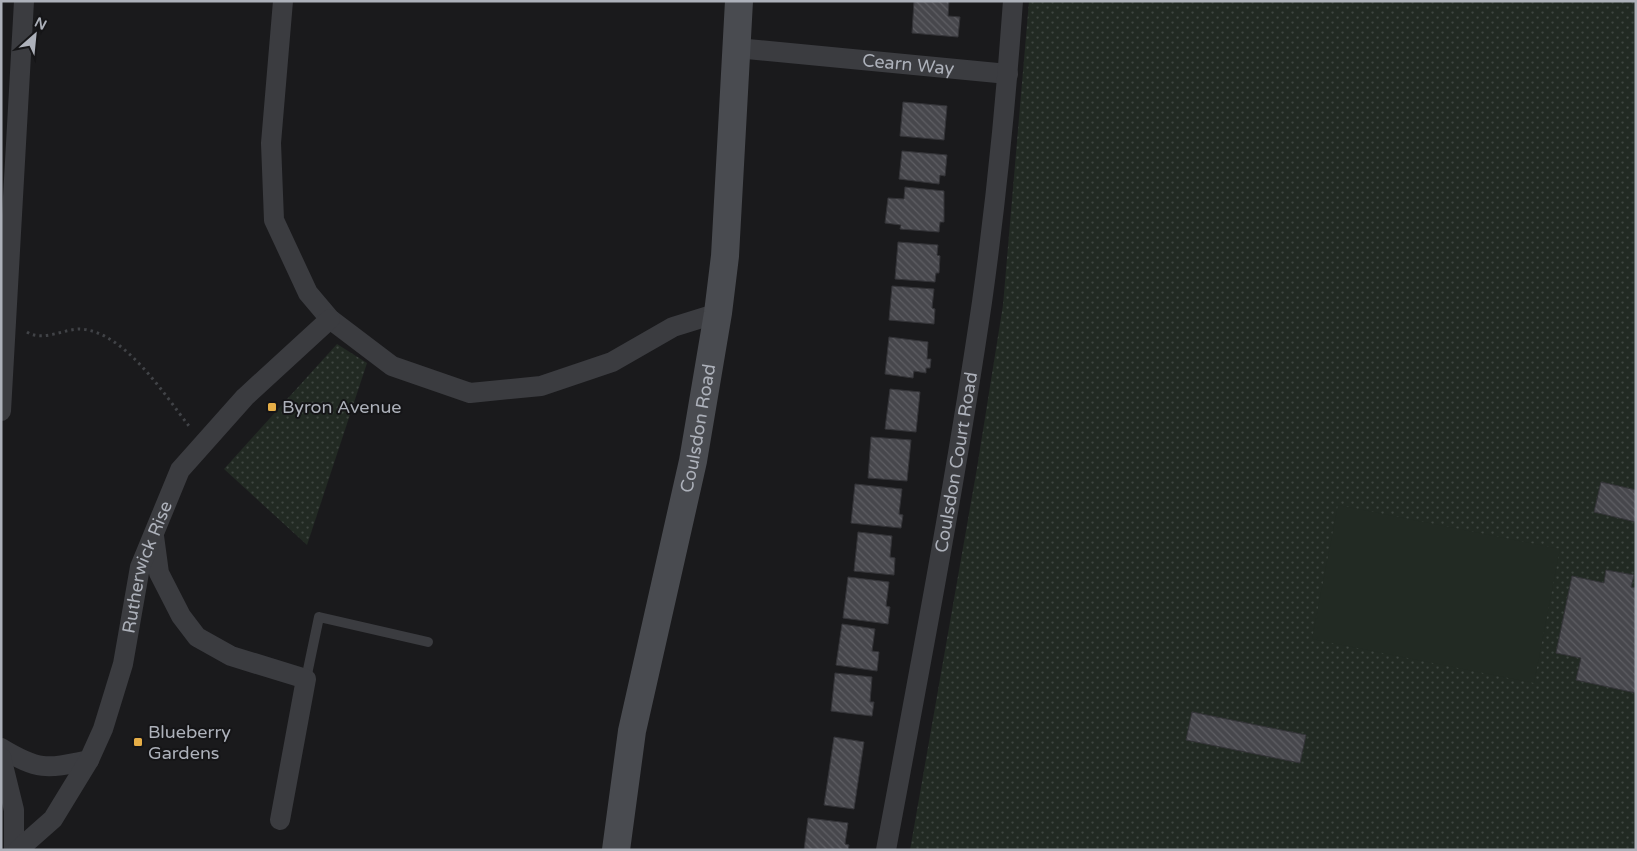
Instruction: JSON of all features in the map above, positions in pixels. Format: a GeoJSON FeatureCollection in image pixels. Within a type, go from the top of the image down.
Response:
{"type":"FeatureCollection","features":[{"type":"Feature","properties":{"kind":"main road","name":"Coulsdon Road"},"geometry":{"type":"LineString","coordinates":[[616,850],[632,731],[693,461],[718,313],[725,256],[739,1]]}},
{"type":"Feature","properties":{"kind":"street"},"geometry":{"type":"LineString","coordinates":[[1,411],[4,327],[24,1]]}},
{"type":"Feature","properties":{"kind":"street"},"geometry":{"type":"LineString","coordinates":[[283,1],[271,143],[274,220],[308,293],[330,319],[392,366],[470,393],[541,386],[612,362],[672,328],[718,313]]}},
{"type":"Feature","properties":{"kind":"street"},"geometry":{"type":"LineString","coordinates":[[1008,74],[1014,1]]}},
{"type":"Feature","properties":{"kind":"street","name":"Cearn Way"},"geometry":{"type":"LineString","coordinates":[[737,48],[1008,74]]}},
{"type":"Feature","properties":{"kind":"street","name":"Coulsdon Court Road"},"geometry":{"type":"LineString","coordinates":[[886,850],[941,550],[982,300],[1008,74]]}},
{"type":"Feature","properties":{"kind":"street","name":"Rutherwick Rise"},"geometry":{"type":"LineString","coordinates":[[18,850],[53,819],[89,760],[102,729],[123,664],[140,567],[180,470],[245,397],[330,319]]}},
{"type":"Feature","properties":{"kind":"street"},"geometry":{"type":"LineString","coordinates":[[154,536],[159,573],[181,616],[197,637],[230,656],[306,679],[280,820]]}},
{"type":"Feature","properties":{"kind":"street"},"geometry":{"type":"LineString","coordinates":[[1,748],[27,764],[53,768],[89,760]]}},
{"type":"Feature","properties":{"kind":"street"},"geometry":{"type":"LineString","coordinates":[[1,757],[14,810],[14,850]]}},
{"type":"Feature","properties":{"kind":"lane"},"geometry":{"type":"LineString","coordinates":[[306,679],[319,617],[428,642]]}},
{"type":"Feature","properties":{"kind":"path"},"geometry":{"type":"LineString","coordinates":[[4,327],[18,325],[30,334],[50,335],[80,329],[106,336],[146,371],[203,444]]}},
{"type":"Feature","properties":{"kind":"shaded area"},"geometry":{"type":"Polygon","coordinates":[[[1029,1],[1636,1],[1636,850],[910,850],[977,468],[1003,305],[1029,1]]]}},
{"type":"Feature","properties":{"kind":"shaded area"},"geometry":{"type":"Polygon","coordinates":[[[337,344],[367,363],[307,545],[224,469],[337,344]]]}},
{"type":"Feature","properties":{"kind":"shaded area"},"geometry":{"type":"Polygon","coordinates":[[[1338,505],[1560,549],[1534,683],[1312,639],[1338,505]]]}},
{"type":"Feature","properties":{"kind":"building"},"geometry":{"type":"Polygon","coordinates":[[[914,1],[949,1],[948,16],[960,17],[958,37],[912,33],[914,1]]]}},
{"type":"Feature","properties":{"kind":"building"},"geometry":{"type":"Polygon","coordinates":[[[903,102],[947,106],[944,140],[900,136],[903,102]]]}},
{"type":"Feature","properties":{"kind":"building"},"geometry":{"type":"Polygon","coordinates":[[[902,151],[947,155],[945,176],[940,175],[939,184],[899,179],[902,151]]]}},
{"type":"Feature","properties":{"kind":"building"},"geometry":{"type":"Polygon","coordinates":[[[905,187],[944,191],[944,222],[940,222],[939,232],[900,229],[901,225],[885,223],[888,198],[904,199],[905,187]]]}},
{"type":"Feature","properties":{"kind":"building"},"geometry":{"type":"Polygon","coordinates":[[[898,242],[938,245],[937,255],[940,256],[939,273],[936,273],[935,282],[895,279],[898,242]]]}},
{"type":"Feature","properties":{"kind":"building"},"geometry":{"type":"Polygon","coordinates":[[[892,286],[934,289],[932,308],[935,309],[934,324],[889,320],[892,286]]]}},
{"type":"Feature","properties":{"kind":"building"},"geometry":{"type":"Polygon","coordinates":[[[889,337],[928,342],[927,359],[931,359],[930,368],[926,368],[926,373],[914,371],[913,378],[885,374],[889,337]]]}},
{"type":"Feature","properties":{"kind":"building"},"geometry":{"type":"Polygon","coordinates":[[[890,389],[920,392],[916,432],[885,429],[890,389]]]}},
{"type":"Feature","properties":{"kind":"building"},"geometry":{"type":"Polygon","coordinates":[[[871,437],[911,440],[907,481],[868,478],[871,437]]]}},
{"type":"Feature","properties":{"kind":"building"},"geometry":{"type":"Polygon","coordinates":[[[1601,482],[1636,490],[1636,522],[1594,512],[1601,482]]]}},
{"type":"Feature","properties":{"kind":"building"},"geometry":{"type":"Polygon","coordinates":[[[855,484],[902,489],[899,514],[903,515],[901,528],[851,523],[855,484]]]}},
{"type":"Feature","properties":{"kind":"building"},"geometry":{"type":"Polygon","coordinates":[[[858,532],[892,536],[890,557],[895,558],[894,575],[854,571],[858,532]]]}},
{"type":"Feature","properties":{"kind":"building"},"geometry":{"type":"Polygon","coordinates":[[[1606,570],[1634,575],[1631,587],[1636,588],[1636,693],[1576,680],[1581,658],[1556,653],[1572,576],[1604,583],[1606,570]]]}},
{"type":"Feature","properties":{"kind":"building"},"geometry":{"type":"Polygon","coordinates":[[[848,577],[889,582],[886,606],[890,607],[888,624],[843,618],[848,577]]]}},
{"type":"Feature","properties":{"kind":"building"},"geometry":{"type":"Polygon","coordinates":[[[842,624],[875,629],[872,651],[879,652],[877,671],[836,665],[842,624]]]}},
{"type":"Feature","properties":{"kind":"building"},"geometry":{"type":"Polygon","coordinates":[[[835,673],[872,677],[870,702],[874,702],[872,716],[831,711],[835,673]]]}},
{"type":"Feature","properties":{"kind":"building"},"geometry":{"type":"Polygon","coordinates":[[[1192,712],[1306,735],[1300,763],[1186,740],[1192,712]]]}},
{"type":"Feature","properties":{"kind":"building"},"geometry":{"type":"Polygon","coordinates":[[[834,737],[864,742],[854,809],[824,805],[834,737]]]}},
{"type":"Feature","properties":{"kind":"building"},"geometry":{"type":"Polygon","coordinates":[[[808,818],[848,823],[845,844],[849,845],[848,850],[804,850],[808,818]]]}},
{"type":"Feature","properties":{"kind":"place","name":"Byron Avenue"},"geometry":{"type":"Point","coordinates":[272,407]}},
{"type":"Feature","properties":{"kind":"place","name":"Blueberry Gardens"},"geometry":{"type":"Point","coordinates":[138,742]}}]}
